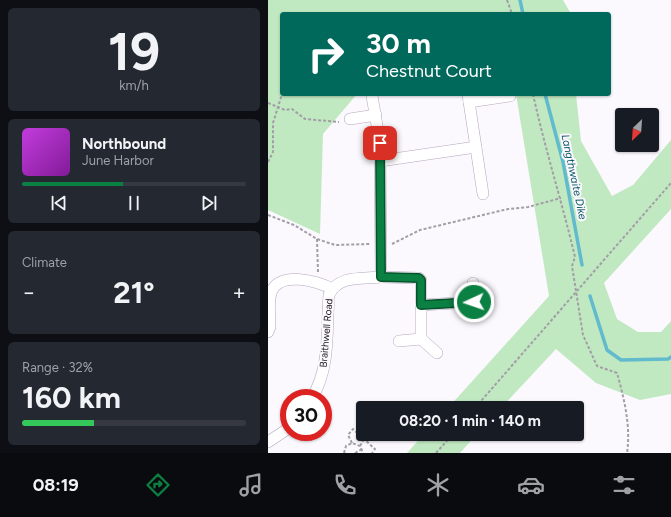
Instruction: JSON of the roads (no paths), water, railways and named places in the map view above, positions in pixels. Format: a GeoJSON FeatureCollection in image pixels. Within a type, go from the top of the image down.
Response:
{"type":"FeatureCollection","features":[{"type":"Feature","properties":{"kind":"street"},"geometry":{"type":"LineString","coordinates":[[372,96],[380,143],[381,277]]}},
{"type":"Feature","properties":{"kind":"street"},"geometry":{"type":"LineString","coordinates":[[484,194],[468,99],[510,96]]}},
{"type":"Feature","properties":{"kind":"street"},"geometry":{"type":"LineString","coordinates":[[350,119],[376,115]]}},
{"type":"Feature","properties":{"kind":"street"},"geometry":{"type":"LineString","coordinates":[[380,161],[476,147]]}},
{"type":"Feature","properties":{"kind":"street","name":"Braithwell Road"},"geometry":{"type":"LineString","coordinates":[[317,389],[322,379],[326,359],[329,295],[337,283],[344,280],[381,277],[419,278],[421,280],[421,305]]}},
{"type":"Feature","properties":{"kind":"street"},"geometry":{"type":"LineString","coordinates":[[268,332],[270,327],[270,295],[277,284],[282,281],[289,280],[318,282],[332,289]]}},
{"type":"Feature","properties":{"kind":"street"},"geometry":{"type":"LineString","coordinates":[[421,339],[421,305],[477,307],[473,283]]}},
{"type":"Feature","properties":{"kind":"street"},"geometry":{"type":"LineString","coordinates":[[399,341],[421,339],[437,353]]}},
{"type":"Feature","properties":{"kind":"street"},"geometry":{"type":"LineString","coordinates":[[268,442],[280,434]]}},
{"type":"Feature","properties":{"kind":"waterway","name":"Langthwaite Dike"},"geometry":{"type":"LineString","coordinates":[[520,0],[523,12]]}},
{"type":"Feature","properties":{"kind":"waterway","name":"Langthwaite Dike"},"geometry":{"type":"LineString","coordinates":[[546,96],[563,162],[582,265]]}},
{"type":"Feature","properties":{"kind":"waterway","name":"Langthwaite Dike"},"geometry":{"type":"LineString","coordinates":[[590,296],[607,350],[621,360],[668,359],[671,357]]}}]}
